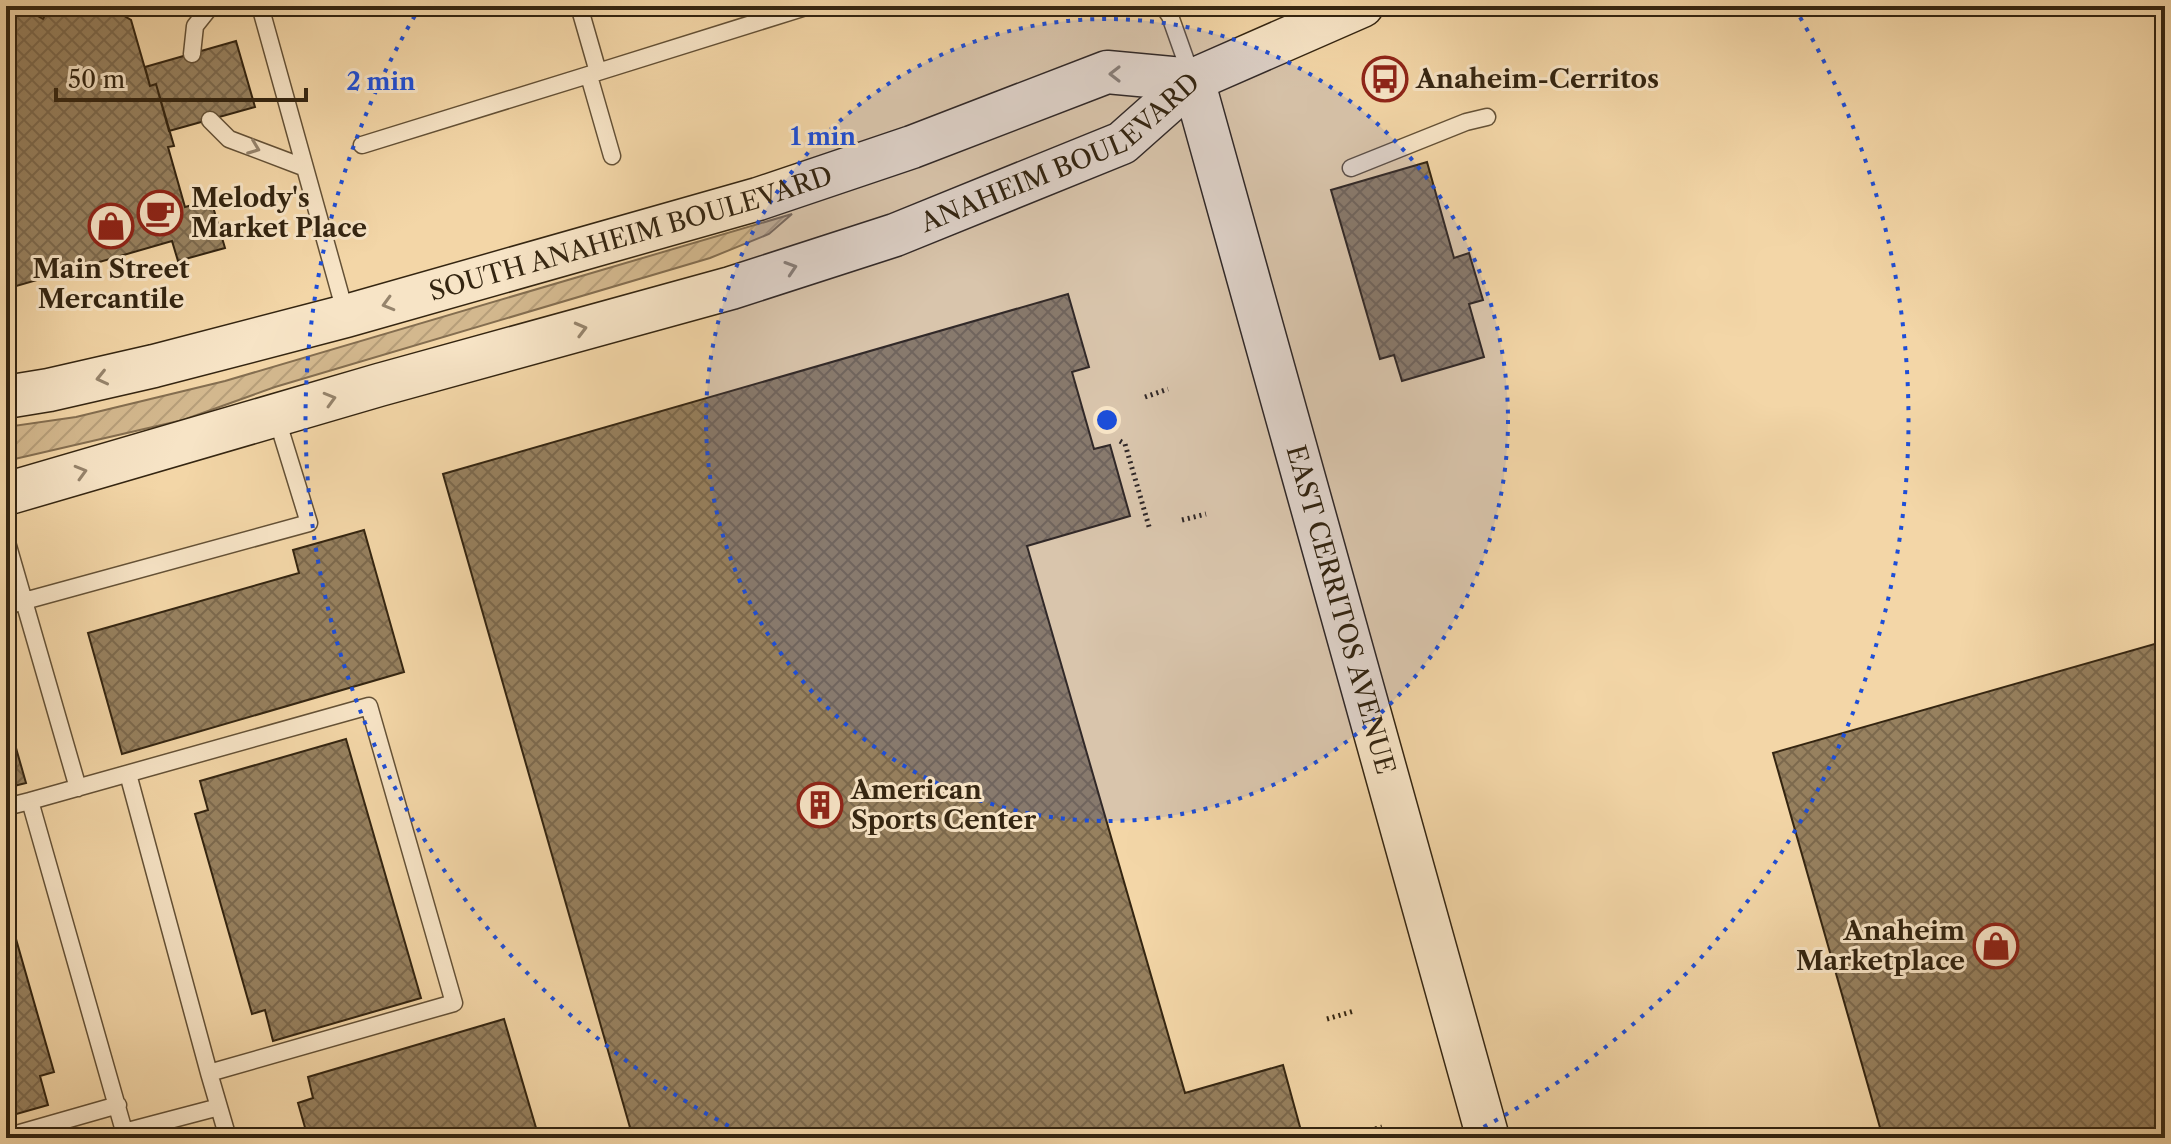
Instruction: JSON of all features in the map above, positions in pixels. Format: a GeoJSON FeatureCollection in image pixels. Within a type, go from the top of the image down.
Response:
{"type":"FeatureCollection","features":[{"type":"Feature","properties":{"kind":"main road","name":"ANAHEIM BOULEVARD"},"geometry":{"type":"LineString","coordinates":[[275,415],[751,281],[895,235],[1122,143],[1193,80],[1362,6]]}},
{"type":"Feature","properties":{"kind":"main road","name":"SOUTH ANAHEIM BOULEVARD"},"geometry":{"type":"LineString","coordinates":[[6,397],[154,366],[346,316],[831,177],[1107,72],[1193,80]]}},
{"type":"Feature","properties":{"kind":"main road","name":"EAST CERRITOS AVENUE"},"geometry":{"type":"LineString","coordinates":[[1193,80],[1488,1138]]}},
{"type":"Feature","properties":{"kind":"main road"},"geometry":{"type":"LineString","coordinates":[[6,494],[275,415]]}},
{"type":"Feature","properties":{"kind":"lane"},"geometry":{"type":"LineString","coordinates":[[192,54],[195,26],[211,6]]}},
{"type":"Feature","properties":{"kind":"lane"},"geometry":{"type":"LineString","coordinates":[[260,6],[346,316]]}},
{"type":"Feature","properties":{"kind":"lane"},"geometry":{"type":"LineString","coordinates":[[579,6],[612,156]]}},
{"type":"Feature","properties":{"kind":"lane"},"geometry":{"type":"LineString","coordinates":[[362,145],[809,6]]}},
{"type":"Feature","properties":{"kind":"lane"},"geometry":{"type":"LineString","coordinates":[[1168,9],[1193,80]]}},
{"type":"Feature","properties":{"kind":"lane"},"geometry":{"type":"LineString","coordinates":[[1351,168],[1466,122],[1487,117]]}},
{"type":"Feature","properties":{"kind":"lane"},"geometry":{"type":"LineString","coordinates":[[210,120],[229,139],[303,167]]}},
{"type":"Feature","properties":{"kind":"lane"},"geometry":{"type":"LineString","coordinates":[[6,606],[309,523],[275,415]]}},
{"type":"Feature","properties":{"kind":"lane"},"geometry":{"type":"LineString","coordinates":[[6,539],[78,788]]}},
{"type":"Feature","properties":{"kind":"lane"},"geometry":{"type":"LineString","coordinates":[[6,807],[369,706],[454,1003],[209,1073]]}},
{"type":"Feature","properties":{"kind":"lane"},"geometry":{"type":"LineString","coordinates":[[128,774],[228,1138]]}},
{"type":"Feature","properties":{"kind":"lane"},"geometry":{"type":"LineString","coordinates":[[30,801],[125,1135],[219,1107]]}},
{"type":"Feature","properties":{"kind":"lane"},"geometry":{"type":"LineString","coordinates":[[6,1137],[118,1105]]}},
{"type":"Feature","properties":{"kind":"path"},"geometry":{"type":"LineString","coordinates":[[1145,397],[1168,389]]}},
{"type":"Feature","properties":{"kind":"path"},"geometry":{"type":"LineString","coordinates":[[1120,441],[1125,444],[1150,530]]}},
{"type":"Feature","properties":{"kind":"path"},"geometry":{"type":"LineString","coordinates":[[1182,520],[1206,514]]}},
{"type":"Feature","properties":{"kind":"path"},"geometry":{"type":"LineString","coordinates":[[1327,1019],[1354,1011]]}},
{"type":"Feature","properties":{"kind":"path"},"geometry":{"type":"LineString","coordinates":[[1358,1134],[1382,1127]]}},
{"type":"Feature","properties":{"kind":"shaded area"},"geometry":{"type":"Polygon","coordinates":[[[792,214],[769,234],[710,258],[275,387],[183,420],[6,461],[6,427],[76,417],[225,381],[792,214]]]}},
{"type":"Feature","properties":{"kind":"building"},"geometry":{"type":"Polygon","coordinates":[[[10,6],[20,6],[43,19],[50,6],[114,6],[114,10],[131,20],[150,86],[156,84],[174,146],[168,147],[185,207],[211,200],[225,248],[178,261],[172,241],[6,289],[6,111],[15,108],[6,78],[6,14],[10,6]]]}},
{"type":"Feature","properties":{"kind":"building"},"geometry":{"type":"Polygon","coordinates":[[[20,6],[50,6],[43,19],[20,6]]]}},
{"type":"Feature","properties":{"kind":"building"},"geometry":{"type":"Polygon","coordinates":[[[236,41],[255,107],[169,131],[156,84],[150,86],[145,67],[236,41]]]}},
{"type":"Feature","properties":{"kind":"building"},"geometry":{"type":"Polygon","coordinates":[[[1427,162],[1454,258],[1469,253],[1483,300],[1469,304],[1484,357],[1402,381],[1394,355],[1380,359],[1331,190],[1427,162]]]}},
{"type":"Feature","properties":{"kind":"building","name":"American Sports Center"},"geometry":{"type":"Polygon","coordinates":[[[1068,294],[1089,367],[1072,372],[1094,449],[1110,445],[1130,516],[1027,546],[1185,1093],[1283,1065],[1303,1138],[633,1138],[443,474],[1068,294]]]}},
{"type":"Feature","properties":{"kind":"building"},"geometry":{"type":"Polygon","coordinates":[[[364,530],[404,672],[122,754],[88,633],[299,573],[293,550],[364,530]]]}},
{"type":"Feature","properties":{"kind":"building","name":"Anaheim Marketplace"},"geometry":{"type":"Polygon","coordinates":[[[2165,641],[2165,1138],[1883,1138],[1773,753],[2165,641]]]}},
{"type":"Feature","properties":{"kind":"building"},"geometry":{"type":"Polygon","coordinates":[[[6,713],[26,783],[6,788],[6,713]]]}},
{"type":"Feature","properties":{"kind":"building"},"geometry":{"type":"Polygon","coordinates":[[[346,739],[421,998],[273,1041],[265,1010],[252,1014],[195,814],[208,810],[200,781],[346,739]]]}},
{"type":"Feature","properties":{"kind":"building"},"geometry":{"type":"Polygon","coordinates":[[[6,904],[54,1072],[40,1076],[48,1105],[6,1117],[6,904]]]}},
{"type":"Feature","properties":{"kind":"building"},"geometry":{"type":"Polygon","coordinates":[[[504,1019],[539,1138],[308,1138],[298,1103],[313,1098],[308,1077],[504,1019]]]}},
{"type":"Feature","properties":{"kind":"place","name":"Anaheim-Cerritos"},"geometry":{"type":"Point","coordinates":[1385,79]}},
{"type":"Feature","properties":{"kind":"place","name":"Melody's Market Place"},"geometry":{"type":"Point","coordinates":[160,213]}},
{"type":"Feature","properties":{"kind":"place","name":"Main Street Mercantile"},"geometry":{"type":"Point","coordinates":[111,226]}},
{"type":"Feature","properties":{"kind":"place","name":"American Sports Center"},"geometry":{"type":"Point","coordinates":[820,805]}},
{"type":"Feature","properties":{"kind":"place","name":"Anaheim Marketplace"},"geometry":{"type":"Point","coordinates":[1996,946]}}]}
